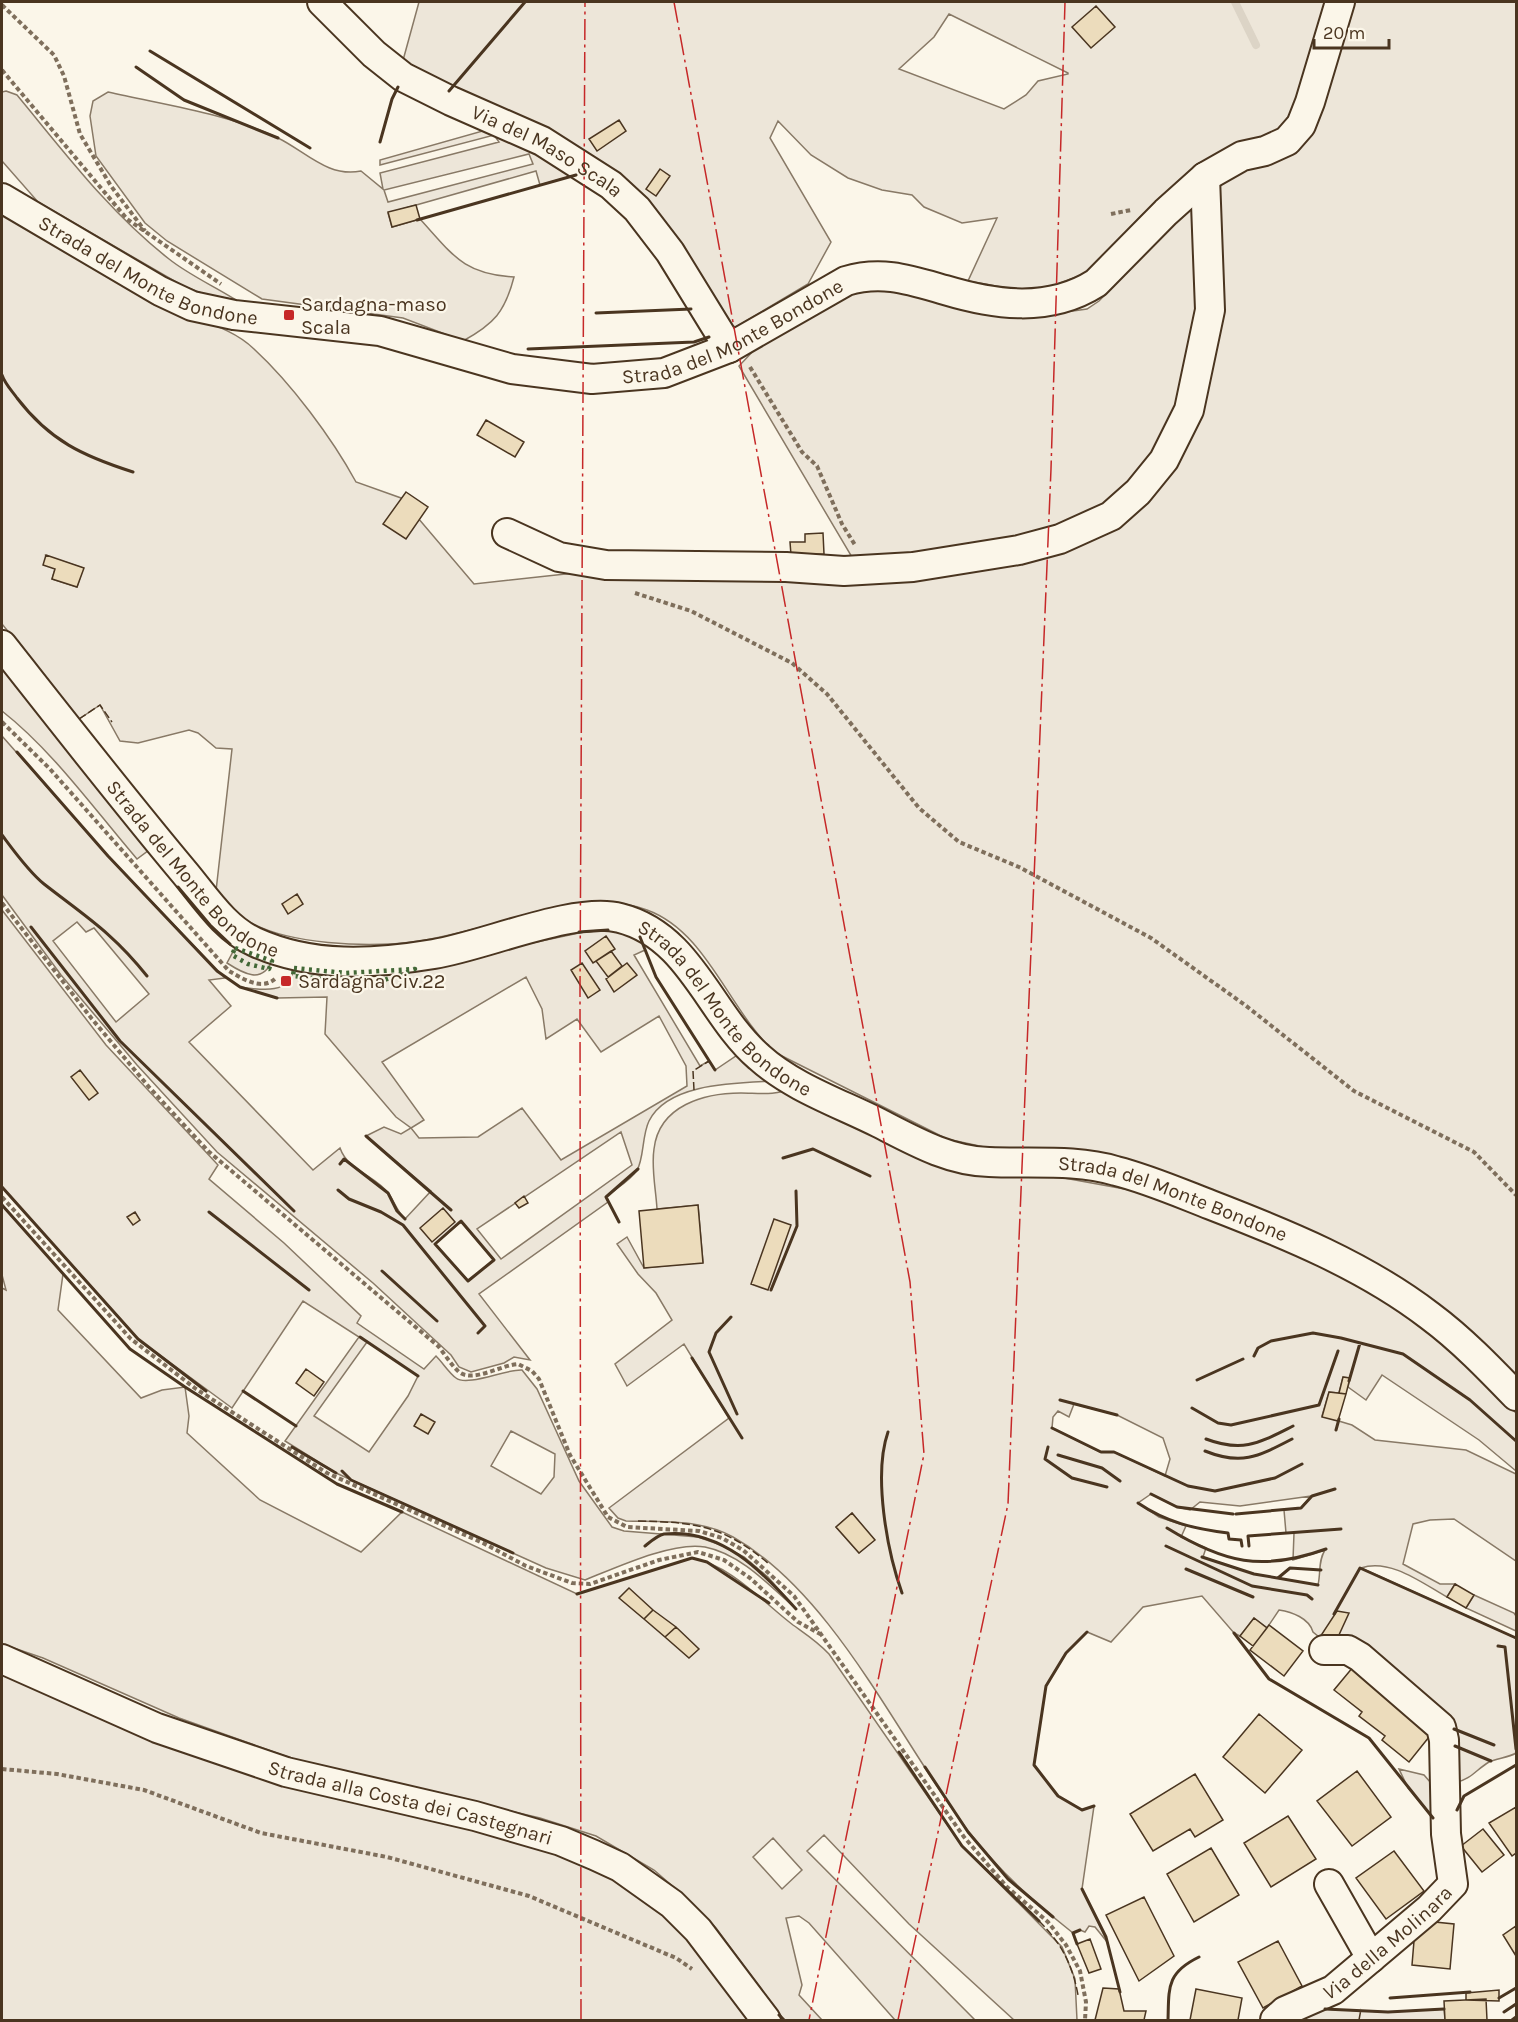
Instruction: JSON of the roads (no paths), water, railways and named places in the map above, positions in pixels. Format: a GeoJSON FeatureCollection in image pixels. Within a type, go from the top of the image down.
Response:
{"type":"FeatureCollection","features":[{"type":"Feature","properties":{"kind":"street","name":"Via del Maso Scala"},"geometry":{"type":"LineString","coordinates":[[322,2],[374,54],[403,77],[542,141],[611,185],[638,209],[670,252],[729,348]]}},
{"type":"Feature","properties":{"kind":"street","name":"Strada del Monte Bondone"},"geometry":{"type":"LineString","coordinates":[[2,198],[160,291],[192,306],[234,315],[380,331],[512,369],[592,379],[664,373],[729,348],[846,280],[865,275],[889,275],[915,280],[989,302],[1041,303],[1068,297],[1096,283],[1166,212],[1205,177],[1242,156],[1265,151],[1287,141],[1301,125],[1323,64],[1340,2]]}},
{"type":"Feature","properties":{"kind":"street"},"geometry":{"type":"LineString","coordinates":[[507,533],[559,557],[606,565],[871,570],[973,558],[1060,539],[1111,516],[1138,492],[1164,460],[1189,410],[1210,310],[1205,177]]}},
{"type":"Feature","properties":{"kind":"street","name":"Strada del Monte Bondone"},"geometry":{"type":"LineString","coordinates":[[2,645],[158,841],[230,926],[255,943],[284,953],[329,962],[371,961],[448,952],[595,915],[635,922],[654,932],[675,949],[742,1041],[760,1058],[787,1077],[938,1152],[987,1162],[1046,1161],[1114,1170],[1261,1224],[1377,1281],[1429,1315],[1483,1362],[1516,1396]]}},
{"type":"Feature","properties":{"kind":"street","name":"Via della Molinara"},"geometry":{"type":"LineString","coordinates":[[1275,2020],[1285,2011],[1333,1990],[1429,1909],[1454,1884],[1446,1834],[1444,1740],[1436,1722],[1360,1657],[1348,1650],[1324,1650]]}},
{"type":"Feature","properties":{"kind":"street","name":"Strada alla Costa dei Castegnari"},"geometry":{"type":"LineString","coordinates":[[2,1659],[157,1728],[286,1772],[475,1816],[561,1841],[594,1854],[620,1867],[672,1904],[698,1930],[766,2020]]}},
{"type":"Feature","properties":{"kind":"street"},"geometry":{"type":"LineString","coordinates":[[1329,1884],[1371,1958]]}},
{"type":"Feature","properties":{"kind":"waterway"},"geometry":{"type":"LineString","coordinates":[[1235,2],[1256,45]]}},
{"type":"Feature","properties":{"kind":"place","name":"Sardagna-maso Scala"},"geometry":{"type":"Point","coordinates":[289,315]}},
{"type":"Feature","properties":{"kind":"place","name":"Sardagna Civ.22"},"geometry":{"type":"Point","coordinates":[286,981]}}]}
